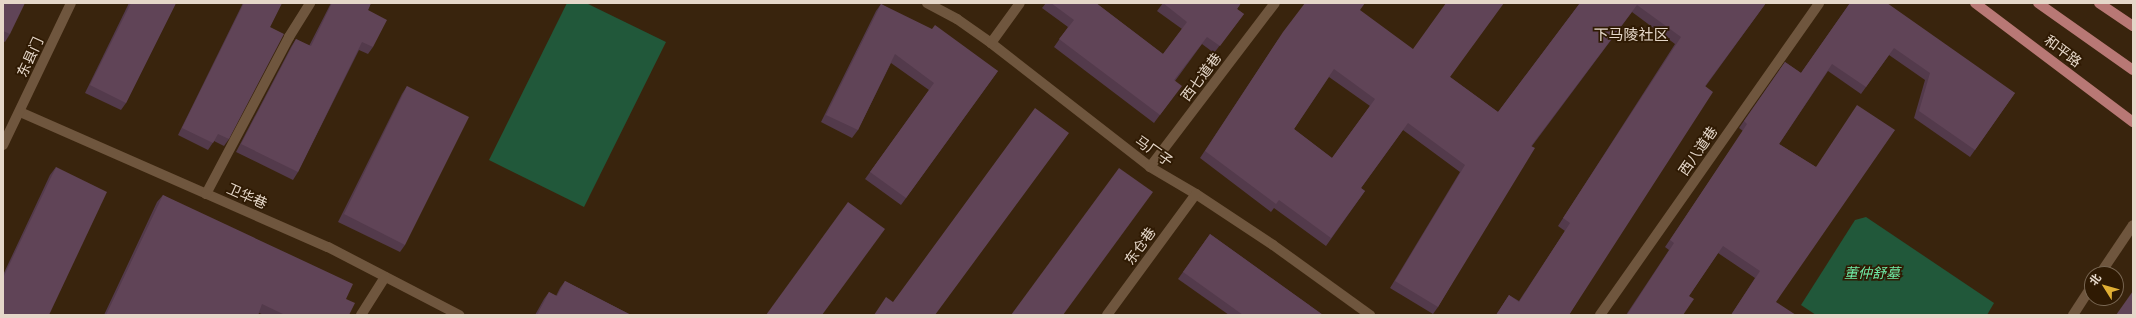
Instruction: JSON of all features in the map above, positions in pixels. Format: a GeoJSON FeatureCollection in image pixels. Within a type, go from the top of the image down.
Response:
{"type":"FeatureCollection","features":[{"type":"Feature","properties":{"kind":"main road","name":"和平路"},"geometry":{"type":"LineString","coordinates":[[1975,3],[2133,122]]}},
{"type":"Feature","properties":{"kind":"main road","name":"和平路"},"geometry":{"type":"LineString","coordinates":[[2038,3],[2133,70]]}},
{"type":"Feature","properties":{"kind":"main road"},"geometry":{"type":"LineString","coordinates":[[2099,3],[2133,26]]}},
{"type":"Feature","properties":{"kind":"street","name":"东县门"},"geometry":{"type":"LineString","coordinates":[[4,140],[20,112],[71,3]]}},
{"type":"Feature","properties":{"kind":"street"},"geometry":{"type":"LineString","coordinates":[[206,194],[289,37],[310,3]]}},
{"type":"Feature","properties":{"kind":"street","name":"马厂子"},"geometry":{"type":"LineString","coordinates":[[928,3],[957,19],[991,43],[1150,167],[1196,194],[1370,315]]}},
{"type":"Feature","properties":{"kind":"street"},"geometry":{"type":"LineString","coordinates":[[991,43],[1020,3]]}},
{"type":"Feature","properties":{"kind":"street","name":"西七道巷"},"geometry":{"type":"LineString","coordinates":[[1150,167],[1275,3]]}},
{"type":"Feature","properties":{"kind":"street","name":"西八道巷"},"geometry":{"type":"LineString","coordinates":[[1600,315],[1820,3]]}},
{"type":"Feature","properties":{"kind":"street","name":"卫华巷"},"geometry":{"type":"LineString","coordinates":[[20,112],[328,247],[460,315]]}},
{"type":"Feature","properties":{"kind":"street","name":"东仓巷"},"geometry":{"type":"LineString","coordinates":[[1107,315],[1196,194]]}},
{"type":"Feature","properties":{"kind":"street"},"geometry":{"type":"LineString","coordinates":[[2105,266],[2133,225]]}},
{"type":"Feature","properties":{"kind":"street"},"geometry":{"type":"LineString","coordinates":[[361,315],[385,277]]}},
{"type":"Feature","properties":{"kind":"street"},"geometry":{"type":"LineString","coordinates":[[2073,315],[2084,298]]}},
{"type":"Feature","properties":{"kind":"green space"},"geometry":{"type":"Polygon","coordinates":[[[567,3],[586,3],[666,42],[584,207],[489,160],[567,3]]]}},
{"type":"Feature","properties":{"kind":"green space","name":"董仲舒墓"},"geometry":{"type":"Polygon","coordinates":[[[1866,217],[1994,303],[1987,315],[1816,315],[1801,305],[1855,220],[1866,217]]]}},
{"type":"Feature","properties":{"kind":"building"},"geometry":{"type":"Polygon","coordinates":[[[3,3],[25,3],[10,34],[3,31],[3,3]]]}},
{"type":"Feature","properties":{"kind":"building"},"geometry":{"type":"Polygon","coordinates":[[[131,3],[176,3],[126,103],[90,85],[131,3]]]}},
{"type":"Feature","properties":{"kind":"building"},"geometry":{"type":"Polygon","coordinates":[[[244,3],[282,3],[270,27],[284,34],[229,139],[218,134],[213,143],[182,128],[244,3]]]}},
{"type":"Feature","properties":{"kind":"building"},"geometry":{"type":"Polygon","coordinates":[[[332,3],[371,3],[368,10],[387,20],[373,47],[362,42],[298,172],[241,144],[296,39],[311,46],[332,3]]]}},
{"type":"Feature","properties":{"kind":"building"},"geometry":{"type":"Polygon","coordinates":[[[1051,3],[1096,3],[1163,54],[1187,22],[1163,3],[1241,3],[1237,9],[1244,14],[1220,46],[1207,37],[1174,80],[1182,86],[1160,115],[1059,39],[1074,20],[1051,3]]]}},
{"type":"Feature","properties":{"kind":"building"},"geometry":{"type":"Polygon","coordinates":[[[1305,3],[1365,3],[1360,10],[1413,49],[1446,3],[1504,3],[1450,77],[1498,112],[1580,3],[1766,3],[1705,86],[1713,92],[1569,315],[1496,315],[1509,295],[1519,302],[1570,223],[1563,218],[1681,37],[1637,5],[1531,146],[1535,148],[1438,307],[1395,281],[1465,165],[1408,123],[1361,188],[1365,191],[1331,238],[1279,200],[1276,204],[1205,151],[1283,32],[1305,3]],[[1334,69],[1294,129],[1332,158],[1375,99],[1334,69]]]}},
{"type":"Feature","properties":{"kind":"building"},"geometry":{"type":"Polygon","coordinates":[[[1850,3],[1887,3],[2015,93],[1975,150],[1919,111],[1930,73],[1894,48],[1866,87],[1832,64],[1779,144],[1816,167],[1857,105],[1895,130],[1776,302],[1796,315],[1731,315],[1760,271],[1723,246],[1689,296],[1694,299],[1683,315],[1627,315],[1674,243],[1670,240],[1747,124],[1744,121],[1785,62],[1801,73],[1850,3]]]}},
{"type":"Feature","properties":{"kind":"building"},"geometry":{"type":"Polygon","coordinates":[[[881,4],[932,29],[935,25],[998,71],[906,198],[870,172],[934,83],[895,54],[858,130],[826,115],[881,4]]]}},
{"type":"Feature","properties":{"kind":"building"},"geometry":{"type":"Polygon","coordinates":[[[407,86],[469,117],[405,245],[344,214],[407,86]]]}},
{"type":"Feature","properties":{"kind":"building"},"geometry":{"type":"Polygon","coordinates":[[[1035,108],[1069,133],[935,315],[874,315],[886,297],[893,302],[1035,108]]]}},
{"type":"Feature","properties":{"kind":"building"},"geometry":{"type":"Polygon","coordinates":[[[56,167],[107,192],[49,315],[3,315],[3,278],[56,167]]]}},
{"type":"Feature","properties":{"kind":"building"},"geometry":{"type":"Polygon","coordinates":[[[1119,168],[1153,192],[1063,315],[1011,315],[1119,168]]]}},
{"type":"Feature","properties":{"kind":"building"},"geometry":{"type":"Polygon","coordinates":[[[163,195],[353,284],[346,299],[355,303],[349,315],[285,315],[262,304],[258,315],[106,315],[163,195]]]}},
{"type":"Feature","properties":{"kind":"building"},"geometry":{"type":"Polygon","coordinates":[[[848,202],[885,229],[822,315],[766,315],[848,202]]]}},
{"type":"Feature","properties":{"kind":"building"},"geometry":{"type":"Polygon","coordinates":[[[1210,234],[1323,315],[1243,315],[1183,272],[1210,234]]]}},
{"type":"Feature","properties":{"kind":"building"},"geometry":{"type":"Polygon","coordinates":[[[565,281],[631,315],[537,315],[549,292],[557,296],[565,281]]]}},
{"type":"Feature","properties":{"kind":"building"},"geometry":{"type":"Polygon","coordinates":[[[2133,291],[2133,315],[2116,315],[2122,306],[2124,306],[2133,291]]]}},
{"type":"Feature","properties":{"kind":"district","name":"下马陵社区"},"geometry":{"type":"Point","coordinates":[1631,35]}}]}
